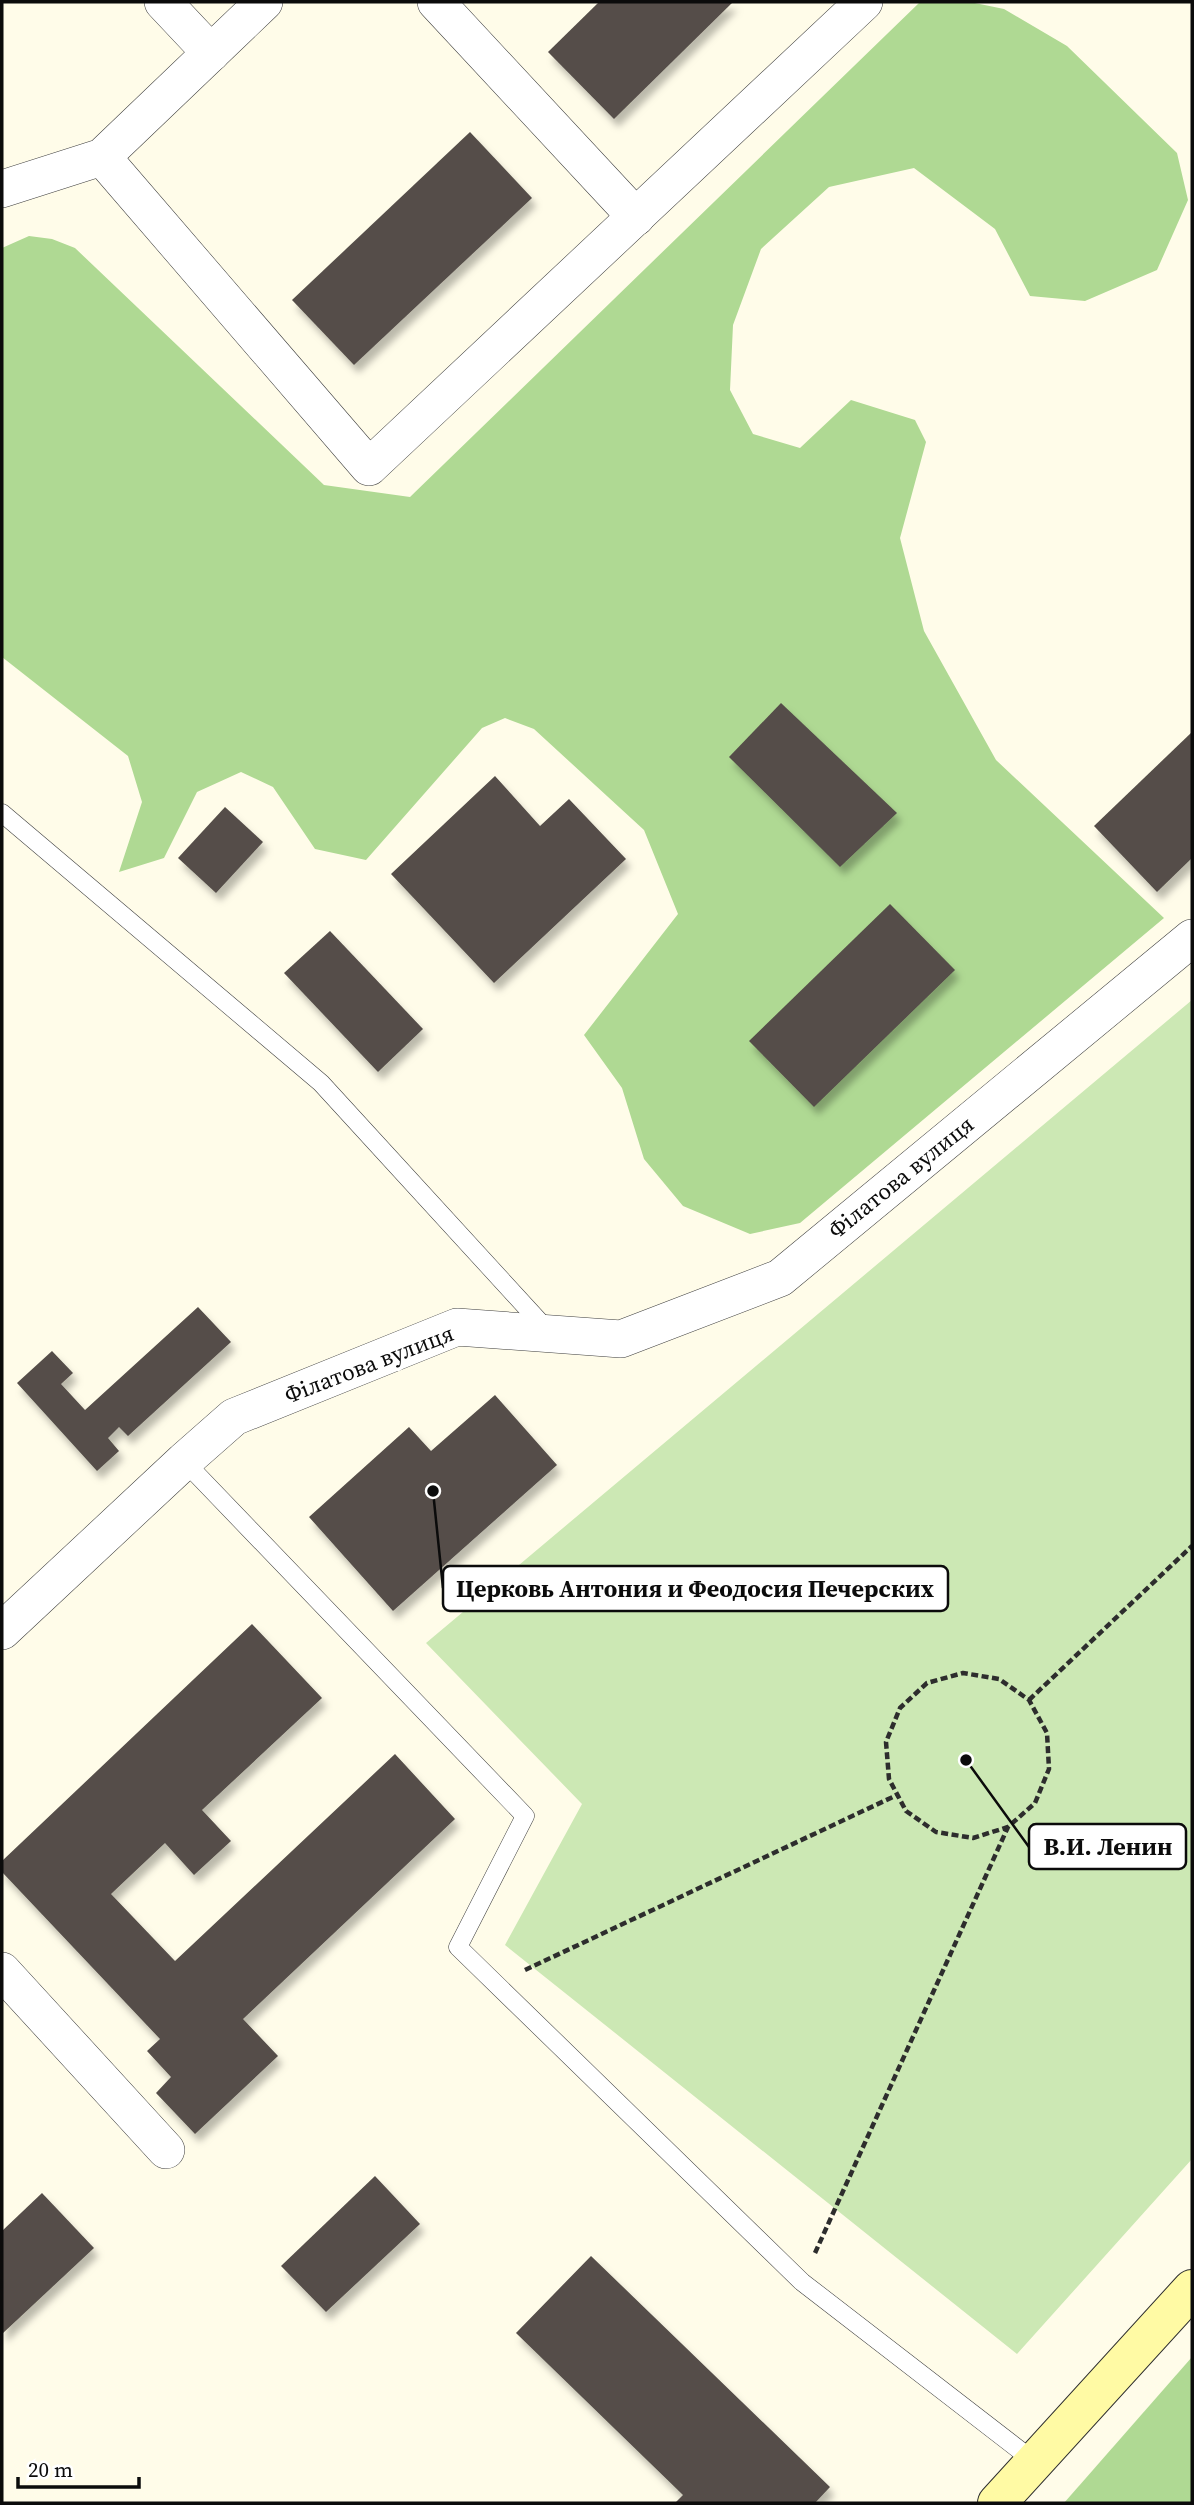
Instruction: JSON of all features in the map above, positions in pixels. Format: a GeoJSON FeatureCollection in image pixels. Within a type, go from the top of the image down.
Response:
{"type":"FeatureCollection","features":[{"type":"Feature","properties":{"kind":"main road"},"geometry":{"type":"LineString","coordinates":[[997,2503],[1192,2289]]}},
{"type":"Feature","properties":{"kind":"street"},"geometry":{"type":"LineString","coordinates":[[163,2],[211,52]]}},
{"type":"Feature","properties":{"kind":"street"},"geometry":{"type":"LineString","coordinates":[[2,189],[102,157],[264,2]]}},
{"type":"Feature","properties":{"kind":"street"},"geometry":{"type":"LineString","coordinates":[[436,2],[636,217]]}},
{"type":"Feature","properties":{"kind":"street"},"geometry":{"type":"LineString","coordinates":[[102,157],[369,467],[864,2]]}},
{"type":"Feature","properties":{"kind":"street","name":"Філатова вулиця"},"geometry":{"type":"LineString","coordinates":[[2,1631],[234,1417],[457,1326],[621,1339],[780,1278],[1192,938]]}},
{"type":"Feature","properties":{"kind":"street"},"geometry":{"type":"LineString","coordinates":[[2,1971],[166,2150]]}},
{"type":"Feature","properties":{"kind":"lane"},"geometry":{"type":"LineString","coordinates":[[2,813],[321,1083],[551,1334]]}},
{"type":"Feature","properties":{"kind":"lane"},"geometry":{"type":"LineString","coordinates":[[184,1461],[525,1816],[457,1947],[802,2281],[1035,2462]]}},
{"type":"Feature","properties":{"kind":"path"},"geometry":{"type":"LineString","coordinates":[[1029,1700],[1192,1546]]}},
{"type":"Feature","properties":{"kind":"path"},"geometry":{"type":"LineString","coordinates":[[802,2281],[1008,1827],[1035,1803],[1049,1769],[1047,1733],[1029,1700],[999,1679],[963,1673],[927,1683],[900,1708],[886,1742],[888,1779],[906,1811],[936,1832],[973,1838],[1008,1827]]}},
{"type":"Feature","properties":{"kind":"path"},"geometry":{"type":"LineString","coordinates":[[495,1984],[897,1795]]}},
{"type":"Feature","properties":{"kind":"green space"},"geometry":{"type":"Polygon","coordinates":[[[920,2],[970,2],[1004,9],[1067,46],[1177,153],[1188,200],[1157,270],[1085,301],[1030,296],[995,229],[914,168],[829,187],[761,249],[733,325],[730,390],[753,434],[800,448],[851,400],[915,420],[926,442],[900,538],[924,631],[996,760],[1164,918],[800,1223],[750,1234],[683,1206],[644,1159],[622,1088],[584,1035],[678,914],[644,830],[534,729],[505,718],[482,728],[366,860],[315,849],[273,787],[241,772],[197,792],[164,858],[119,872],[142,802],[128,756],[2,657],[2,248],[29,236],[52,239],[75,248],[324,485],[410,497],[920,2]]]}},
{"type":"Feature","properties":{"kind":"green space"},"geometry":{"type":"Polygon","coordinates":[[[1192,1000],[1192,2159],[1017,2354],[505,1945],[582,1804],[426,1643],[1192,1000]]]}},
{"type":"Feature","properties":{"kind":"green space"},"geometry":{"type":"Polygon","coordinates":[[[1192,2357],[1192,2503],[1064,2503],[1192,2357]]]}},
{"type":"Feature","properties":{"kind":"building"},"geometry":{"type":"Polygon","coordinates":[[[599,2],[733,2],[614,119],[548,52],[599,2]]]}},
{"type":"Feature","properties":{"kind":"building"},"geometry":{"type":"Polygon","coordinates":[[[470,132],[532,198],[354,365],[292,300],[470,132]]]}},
{"type":"Feature","properties":{"kind":"building"},"geometry":{"type":"Polygon","coordinates":[[[781,703],[897,813],[840,867],[729,757],[781,703]]]}},
{"type":"Feature","properties":{"kind":"building"},"geometry":{"type":"Polygon","coordinates":[[[1192,732],[1192,858],[1157,892],[1094,826],[1192,732]]]}},
{"type":"Feature","properties":{"kind":"building"},"geometry":{"type":"Polygon","coordinates":[[[495,776],[540,826],[569,799],[626,859],[494,983],[391,874],[495,776]]]}},
{"type":"Feature","properties":{"kind":"building"},"geometry":{"type":"Polygon","coordinates":[[[225,807],[263,842],[216,893],[178,858],[225,807]]]}},
{"type":"Feature","properties":{"kind":"building"},"geometry":{"type":"Polygon","coordinates":[[[890,904],[955,970],[814,1107],[749,1041],[890,904]]]}},
{"type":"Feature","properties":{"kind":"building"},"geometry":{"type":"Polygon","coordinates":[[[330,931],[423,1029],[378,1072],[284,973],[330,931]]]}},
{"type":"Feature","properties":{"kind":"building"},"geometry":{"type":"Polygon","coordinates":[[[198,1307],[231,1342],[128,1436],[119,1427],[108,1438],[119,1451],[97,1471],[17,1383],[52,1351],[73,1373],[61,1384],[85,1410],[198,1307]]]}},
{"type":"Feature","properties":{"kind":"building"},"geometry":{"type":"Polygon","coordinates":[[[495,1395],[557,1465],[393,1611],[309,1517],[409,1427],[431,1451],[495,1395]]]}},
{"type":"Feature","properties":{"kind":"building"},"geometry":{"type":"Polygon","coordinates":[[[252,1624],[322,1698],[202,1810],[231,1841],[194,1875],[165,1843],[111,1894],[175,1961],[395,1754],[455,1819],[243,2019],[278,2056],[195,2134],[156,2093],[171,2077],[147,2051],[160,2039],[2,1872],[2,1861],[252,1624]]]}},
{"type":"Feature","properties":{"kind":"building"},"geometry":{"type":"Polygon","coordinates":[[[375,2176],[420,2224],[326,2312],[281,2266],[375,2176]]]}},
{"type":"Feature","properties":{"kind":"building"},"geometry":{"type":"Polygon","coordinates":[[[42,2193],[94,2248],[2,2334],[2,2231],[42,2193]]]}},
{"type":"Feature","properties":{"kind":"building"},"geometry":{"type":"Polygon","coordinates":[[[591,2256],[830,2487],[815,2503],[675,2503],[683,2495],[516,2333],[591,2256]]]}},
{"type":"Feature","properties":{"kind":"place","name":"Церковь Антония и Феодосия Печерских"},"geometry":{"type":"Point","coordinates":[433,1491]}},
{"type":"Feature","properties":{"kind":"place","name":"В.И. Ленин"},"geometry":{"type":"Point","coordinates":[966,1760]}}]}
